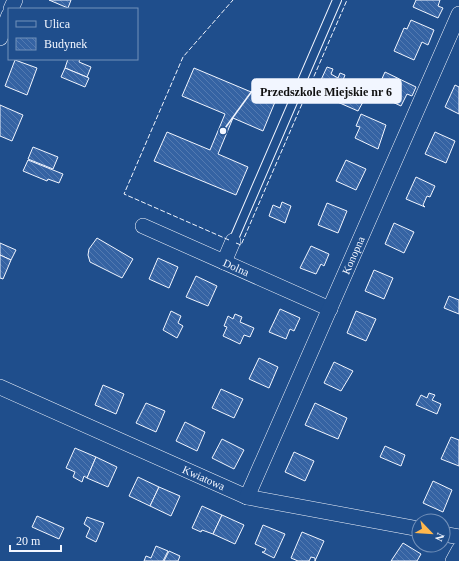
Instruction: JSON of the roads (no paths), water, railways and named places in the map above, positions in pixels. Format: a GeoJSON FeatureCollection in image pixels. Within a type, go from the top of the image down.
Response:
{"type":"FeatureCollection","features":[{"type":"Feature","properties":{"kind":"street","name":"Konopna"},"geometry":{"type":"LineString","coordinates":[[247,497],[459,14]]}},
{"type":"Feature","properties":{"kind":"street"},"geometry":{"type":"LineString","coordinates":[[0,38],[8,18]]}},
{"type":"Feature","properties":{"kind":"street","name":"Dolna"},"geometry":{"type":"LineString","coordinates":[[143,226],[330,309]]}},
{"type":"Feature","properties":{"kind":"street"},"geometry":{"type":"LineString","coordinates":[[224,262],[233,241]]}},
{"type":"Feature","properties":{"kind":"street","name":"Kwiatowa"},"geometry":{"type":"LineString","coordinates":[[0,387],[247,497],[411,528]]}},
{"type":"Feature","properties":{"kind":"street"},"geometry":{"type":"LineString","coordinates":[[453,561],[459,550]]}},
{"type":"Feature","properties":{"kind":"lane"},"geometry":{"type":"LineString","coordinates":[[233,241],[337,0]]}},
{"type":"Feature","properties":{"kind":"place","name":"Przedszkole Miejskie nr 6"},"geometry":{"type":"Point","coordinates":[223,131]}}]}
